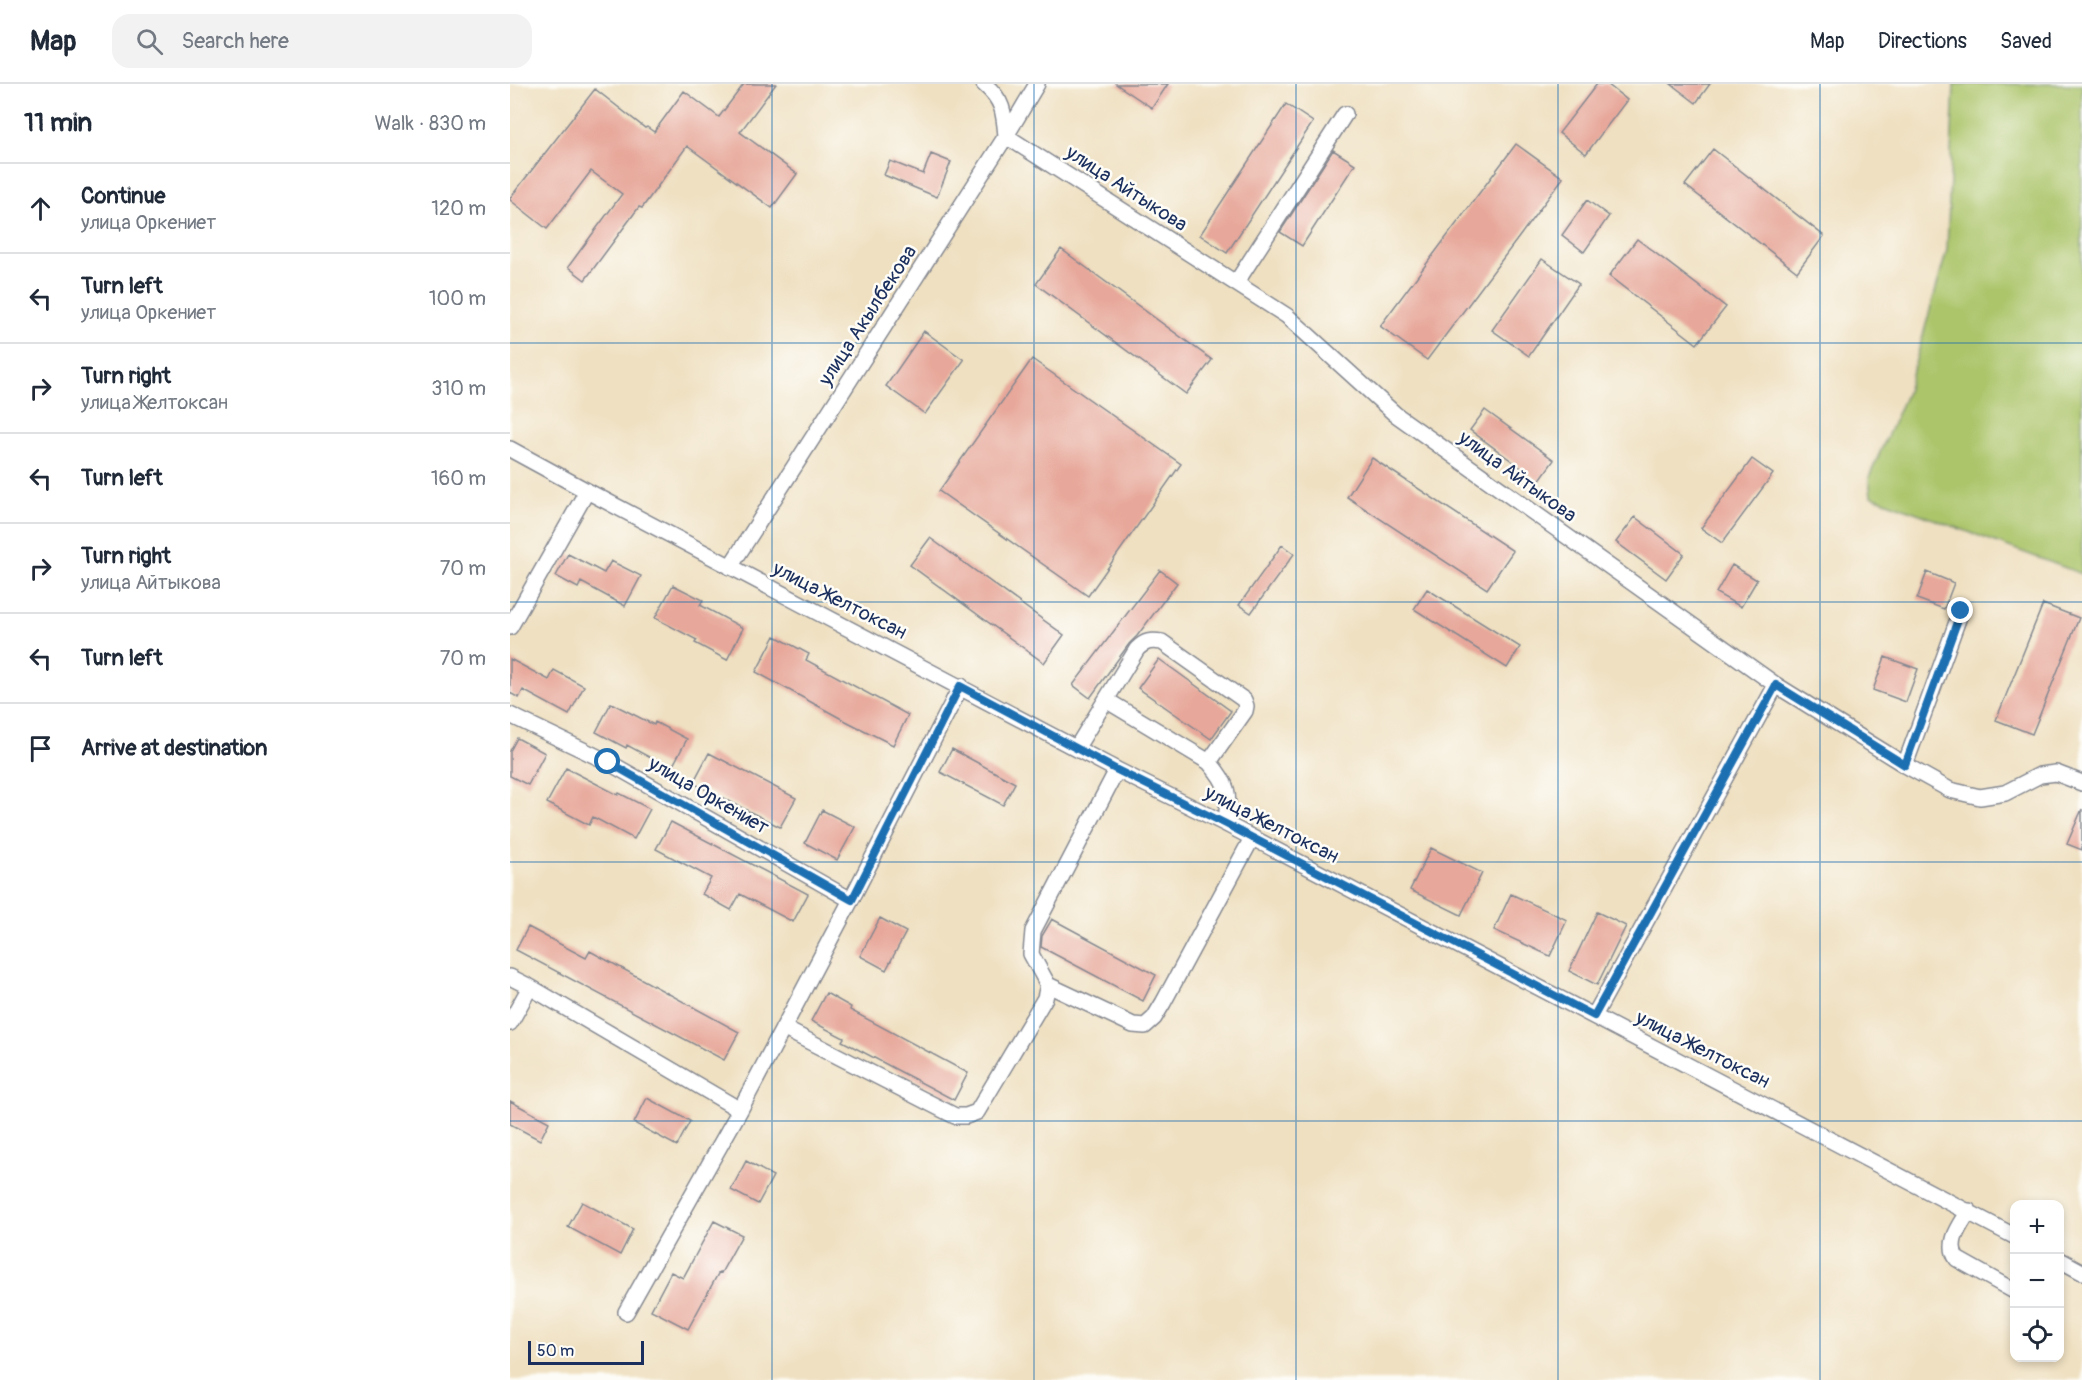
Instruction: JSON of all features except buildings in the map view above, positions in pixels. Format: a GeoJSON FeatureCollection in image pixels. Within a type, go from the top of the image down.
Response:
{"type":"FeatureCollection","features":[{"type":"Feature","properties":{"kind":"street"},"geometry":{"type":"LineString","coordinates":[[984,84],[998,98],[1004,113],[1006,136]]}},
{"type":"Feature","properties":{"kind":"street","name":"улица Акылбекова"},"geometry":{"type":"LineString","coordinates":[[730,567],[1037,84]]}},
{"type":"Feature","properties":{"kind":"street"},"geometry":{"type":"LineString","coordinates":[[1236,283],[1345,114]]}},
{"type":"Feature","properties":{"kind":"street","name":"улица Айтыкова"},"geometry":{"type":"LineString","coordinates":[[1006,136],[1287,315],[1395,414],[1776,685],[1905,765],[1950,790],[1980,797],[2005,793],[2040,775],[2056,773],[2082,783]]}},
{"type":"Feature","properties":{"kind":"street","name":"улица Желтоксан"},"geometry":{"type":"LineString","coordinates":[[510,449],[587,492],[1117,770],[1226,824],[2010,1234]]}},
{"type":"Feature","properties":{"kind":"street"},"geometry":{"type":"LineString","coordinates":[[510,627],[587,492]]}},
{"type":"Feature","properties":{"kind":"street"},"geometry":{"type":"LineString","coordinates":[[1905,765],[1961,611]]}},
{"type":"Feature","properties":{"kind":"street"},"geometry":{"type":"LineString","coordinates":[[1077,747],[1137,649],[1152,640],[1162,642],[1244,700],[1245,711],[1209,762]]}},
{"type":"Feature","properties":{"kind":"street"},"geometry":{"type":"LineString","coordinates":[[1594,1016],[1776,685]]}},
{"type":"Feature","properties":{"kind":"street"},"geometry":{"type":"LineString","coordinates":[[626,1312],[740,1110],[852,900],[960,686]]}},
{"type":"Feature","properties":{"kind":"street"},"geometry":{"type":"LineString","coordinates":[[1106,700],[1209,762],[1222,778],[1228,794],[1226,824]]}},
{"type":"Feature","properties":{"kind":"street","name":"улица Оркениет"},"geometry":{"type":"LineString","coordinates":[[510,715],[608,762],[852,900]]}},
{"type":"Feature","properties":{"kind":"street"},"geometry":{"type":"LineString","coordinates":[[1117,770],[1034,931],[1031,954],[1048,985],[1134,1026],[1145,1026],[1154,1018],[1163,1004],[1252,838]]}},
{"type":"Feature","properties":{"kind":"street"},"geometry":{"type":"LineString","coordinates":[[510,976],[740,1110]]}},
{"type":"Feature","properties":{"kind":"street"},"geometry":{"type":"LineString","coordinates":[[783,1028],[955,1116],[966,1116],[977,1112],[1041,1007],[1048,985]]}},
{"type":"Feature","properties":{"kind":"street"},"geometry":{"type":"LineString","coordinates":[[510,1023],[530,987]]}},
{"type":"Feature","properties":{"kind":"street"},"geometry":{"type":"LineString","coordinates":[[1969,1211],[1954,1238],[1952,1247],[1954,1254],[1957,1259],[2010,1289]]}},
{"type":"Feature","properties":{"kind":"street"},"geometry":{"type":"LineString","coordinates":[[2064,1265],[2082,1272]]}},
{"type":"Feature","properties":{"kind":"green space"},"geometry":{"type":"Polygon","coordinates":[[[1954,84],[2082,84],[2082,574],[1871,496],[1869,477],[1907,392],[1947,250],[1954,84]]]}},
{"type":"Feature","properties":{"kind":"route"},"geometry":{"type":"LineString","coordinates":[[608,762],[852,900],[960,686],[1117,770],[1226,824],[1594,1016],[1776,685],[1905,765],[1961,611]]}}]}
